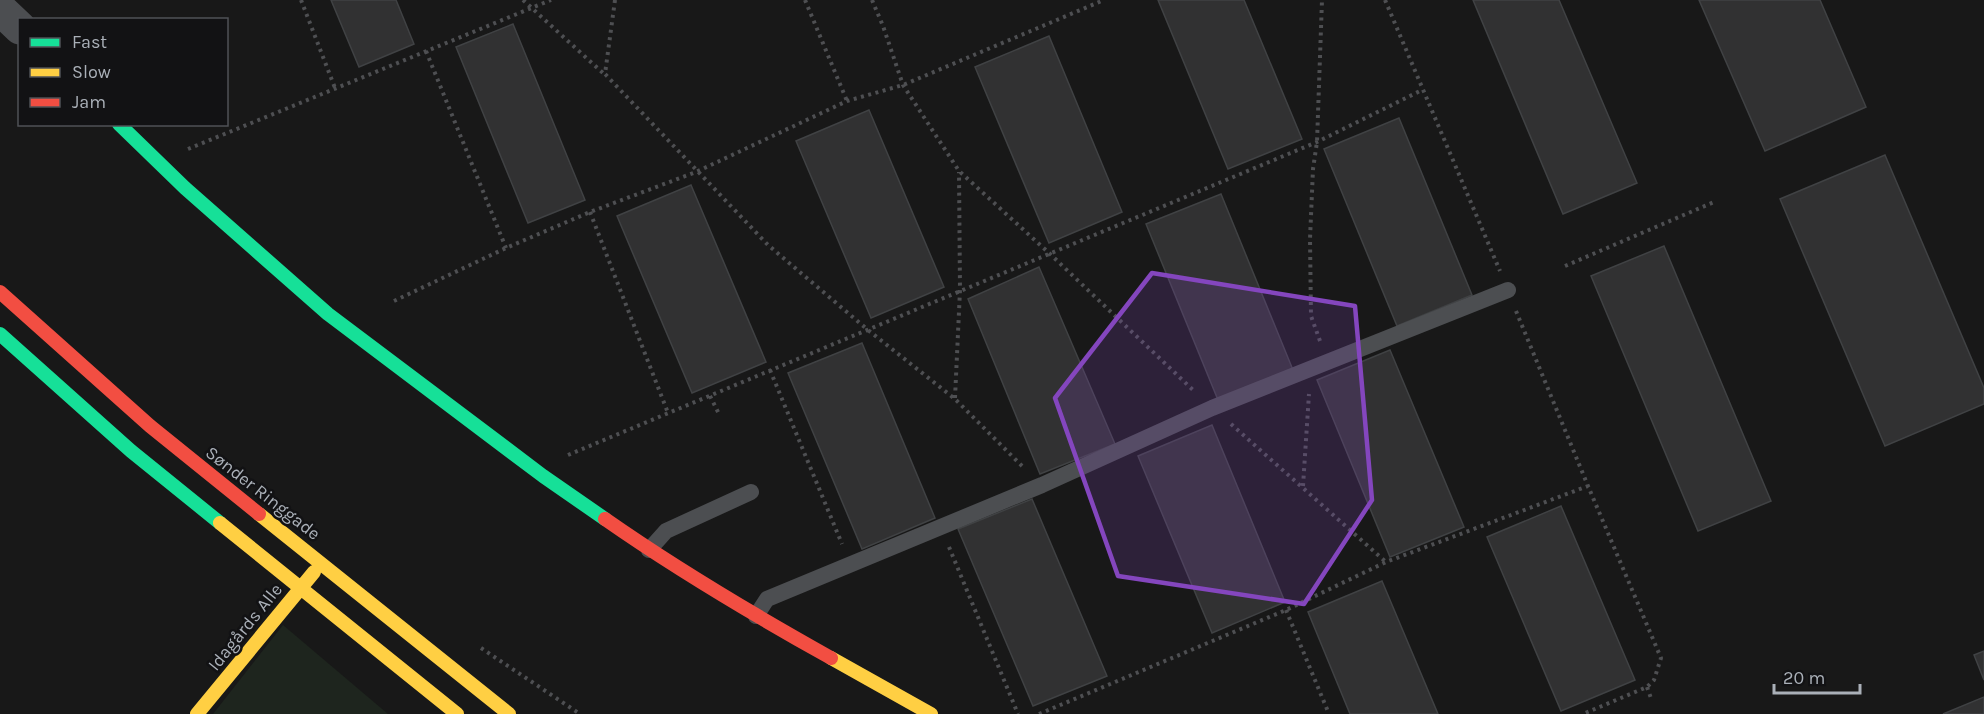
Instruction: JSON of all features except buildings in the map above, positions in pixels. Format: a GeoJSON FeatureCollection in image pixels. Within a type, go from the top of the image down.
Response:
{"type":"FeatureCollection","features":[{"type":"Feature","properties":{"kind":"street"},"geometry":{"type":"LineString","coordinates":[[0,9],[18,26]]}},
{"type":"Feature","properties":{"kind":"street"},"geometry":{"type":"LineString","coordinates":[[121,126],[328,314],[543,476],[649,550],[756,616],[931,714]]}},
{"type":"Feature","properties":{"kind":"street","name":"Sønder Ringgade"},"geometry":{"type":"LineString","coordinates":[[0,292],[150,426],[509,714]]}},
{"type":"Feature","properties":{"kind":"street"},"geometry":{"type":"LineString","coordinates":[[0,334],[130,451],[457,714]]}},
{"type":"Feature","properties":{"kind":"street","name":"Idagårds Alle"},"geometry":{"type":"LineString","coordinates":[[197,714],[321,562]]}},
{"type":"Feature","properties":{"kind":"lane"},"geometry":{"type":"LineString","coordinates":[[756,616],[767,599],[1042,485],[1212,408],[1508,290]]}},
{"type":"Feature","properties":{"kind":"lane"},"geometry":{"type":"LineString","coordinates":[[649,550],[666,531],[751,492]]}},
{"type":"Feature","properties":{"kind":"path"},"geometry":{"type":"LineString","coordinates":[[301,0],[335,88]]}},
{"type":"Feature","properties":{"kind":"path"},"geometry":{"type":"LineString","coordinates":[[523,0],[605,74],[768,245],[868,330],[955,399],[1042,485]]}},
{"type":"Feature","properties":{"kind":"path"},"geometry":{"type":"LineString","coordinates":[[157,161],[551,0]]}},
{"type":"Feature","properties":{"kind":"path"},"geometry":{"type":"LineString","coordinates":[[605,74],[615,0]]}},
{"type":"Feature","properties":{"kind":"path"},"geometry":{"type":"LineString","coordinates":[[805,0],[847,101]]}},
{"type":"Feature","properties":{"kind":"path"},"geometry":{"type":"LineString","coordinates":[[872,0],[903,85],[958,171],[1049,253],[1212,408],[1303,486],[1386,562]]}},
{"type":"Feature","properties":{"kind":"path"},"geometry":{"type":"LineString","coordinates":[[394,301],[506,248],[590,212],[696,172],[847,101],[903,85],[1104,0]]}},
{"type":"Feature","properties":{"kind":"path"},"geometry":{"type":"LineString","coordinates":[[1303,486],[1311,368],[1324,352],[1311,316],[1312,169],[1317,142],[1322,0]]}},
{"type":"Feature","properties":{"kind":"path"},"geometry":{"type":"LineString","coordinates":[[1385,0],[1661,658],[1654,680],[1647,687],[1583,714]]}},
{"type":"Feature","properties":{"kind":"path"},"geometry":{"type":"LineString","coordinates":[[426,51],[506,248]]}},
{"type":"Feature","properties":{"kind":"path"},"geometry":{"type":"LineString","coordinates":[[543,476],[553,462],[1317,142],[1422,90]]}},
{"type":"Feature","properties":{"kind":"path"},"geometry":{"type":"LineString","coordinates":[[955,399],[960,290],[958,171]]}},
{"type":"Feature","properties":{"kind":"path"},"geometry":{"type":"LineString","coordinates":[[1565,266],[1714,202]]}},
{"type":"Feature","properties":{"kind":"path"},"geometry":{"type":"LineString","coordinates":[[590,212],[668,413]]}},
{"type":"Feature","properties":{"kind":"path"},"geometry":{"type":"LineString","coordinates":[[770,370],[851,564]]}},
{"type":"Feature","properties":{"kind":"path"},"geometry":{"type":"LineString","coordinates":[[710,396],[720,416]]}},
{"type":"Feature","properties":{"kind":"path"},"geometry":{"type":"LineString","coordinates":[[1039,714],[1286,610],[1386,562],[1588,486]]}},
{"type":"Feature","properties":{"kind":"path"},"geometry":{"type":"LineString","coordinates":[[940,527],[1018,714]]}},
{"type":"Feature","properties":{"kind":"path"},"geometry":{"type":"LineString","coordinates":[[1286,610],[1329,714]]}},
{"type":"Feature","properties":{"kind":"path"},"geometry":{"type":"LineString","coordinates":[[1647,687],[1653,701]]}},
{"type":"Feature","properties":{"kind":"highlighted area"},"geometry":{"type":"Polygon","coordinates":[[[1152,273],[1355,306],[1372,500],[1304,604],[1118,576],[1055,398],[1152,273]]]}},
{"type":"Feature","properties":{"kind":"shaded area"},"geometry":{"type":"Polygon","coordinates":[[[283,625],[388,714],[213,714],[283,625]]]}},
{"type":"Feature","properties":{"kind":"traffic: fast"},"geometry":{"type":"LineString","coordinates":[[121,126],[185,188],[328,314],[543,476],[605,519]]}},
{"type":"Feature","properties":{"kind":"traffic: fast"},"geometry":{"type":"LineString","coordinates":[[0,334],[131,451],[220,523]]}},
{"type":"Feature","properties":{"kind":"traffic: slow"},"geometry":{"type":"LineString","coordinates":[[259,514],[509,714]]}},
{"type":"Feature","properties":{"kind":"traffic: slow"},"geometry":{"type":"LineString","coordinates":[[220,523],[457,714]]}},
{"type":"Feature","properties":{"kind":"traffic: slow"},"geometry":{"type":"LineString","coordinates":[[197,714],[314,572]]}},
{"type":"Feature","properties":{"kind":"traffic: slow"},"geometry":{"type":"LineString","coordinates":[[831,658],[931,714]]}},
{"type":"Feature","properties":{"kind":"traffic: jam"},"geometry":{"type":"LineString","coordinates":[[0,292],[150,426],[259,514]]}},
{"type":"Feature","properties":{"kind":"traffic: jam"},"geometry":{"type":"LineString","coordinates":[[605,519],[716,592],[831,658]]}}]}
